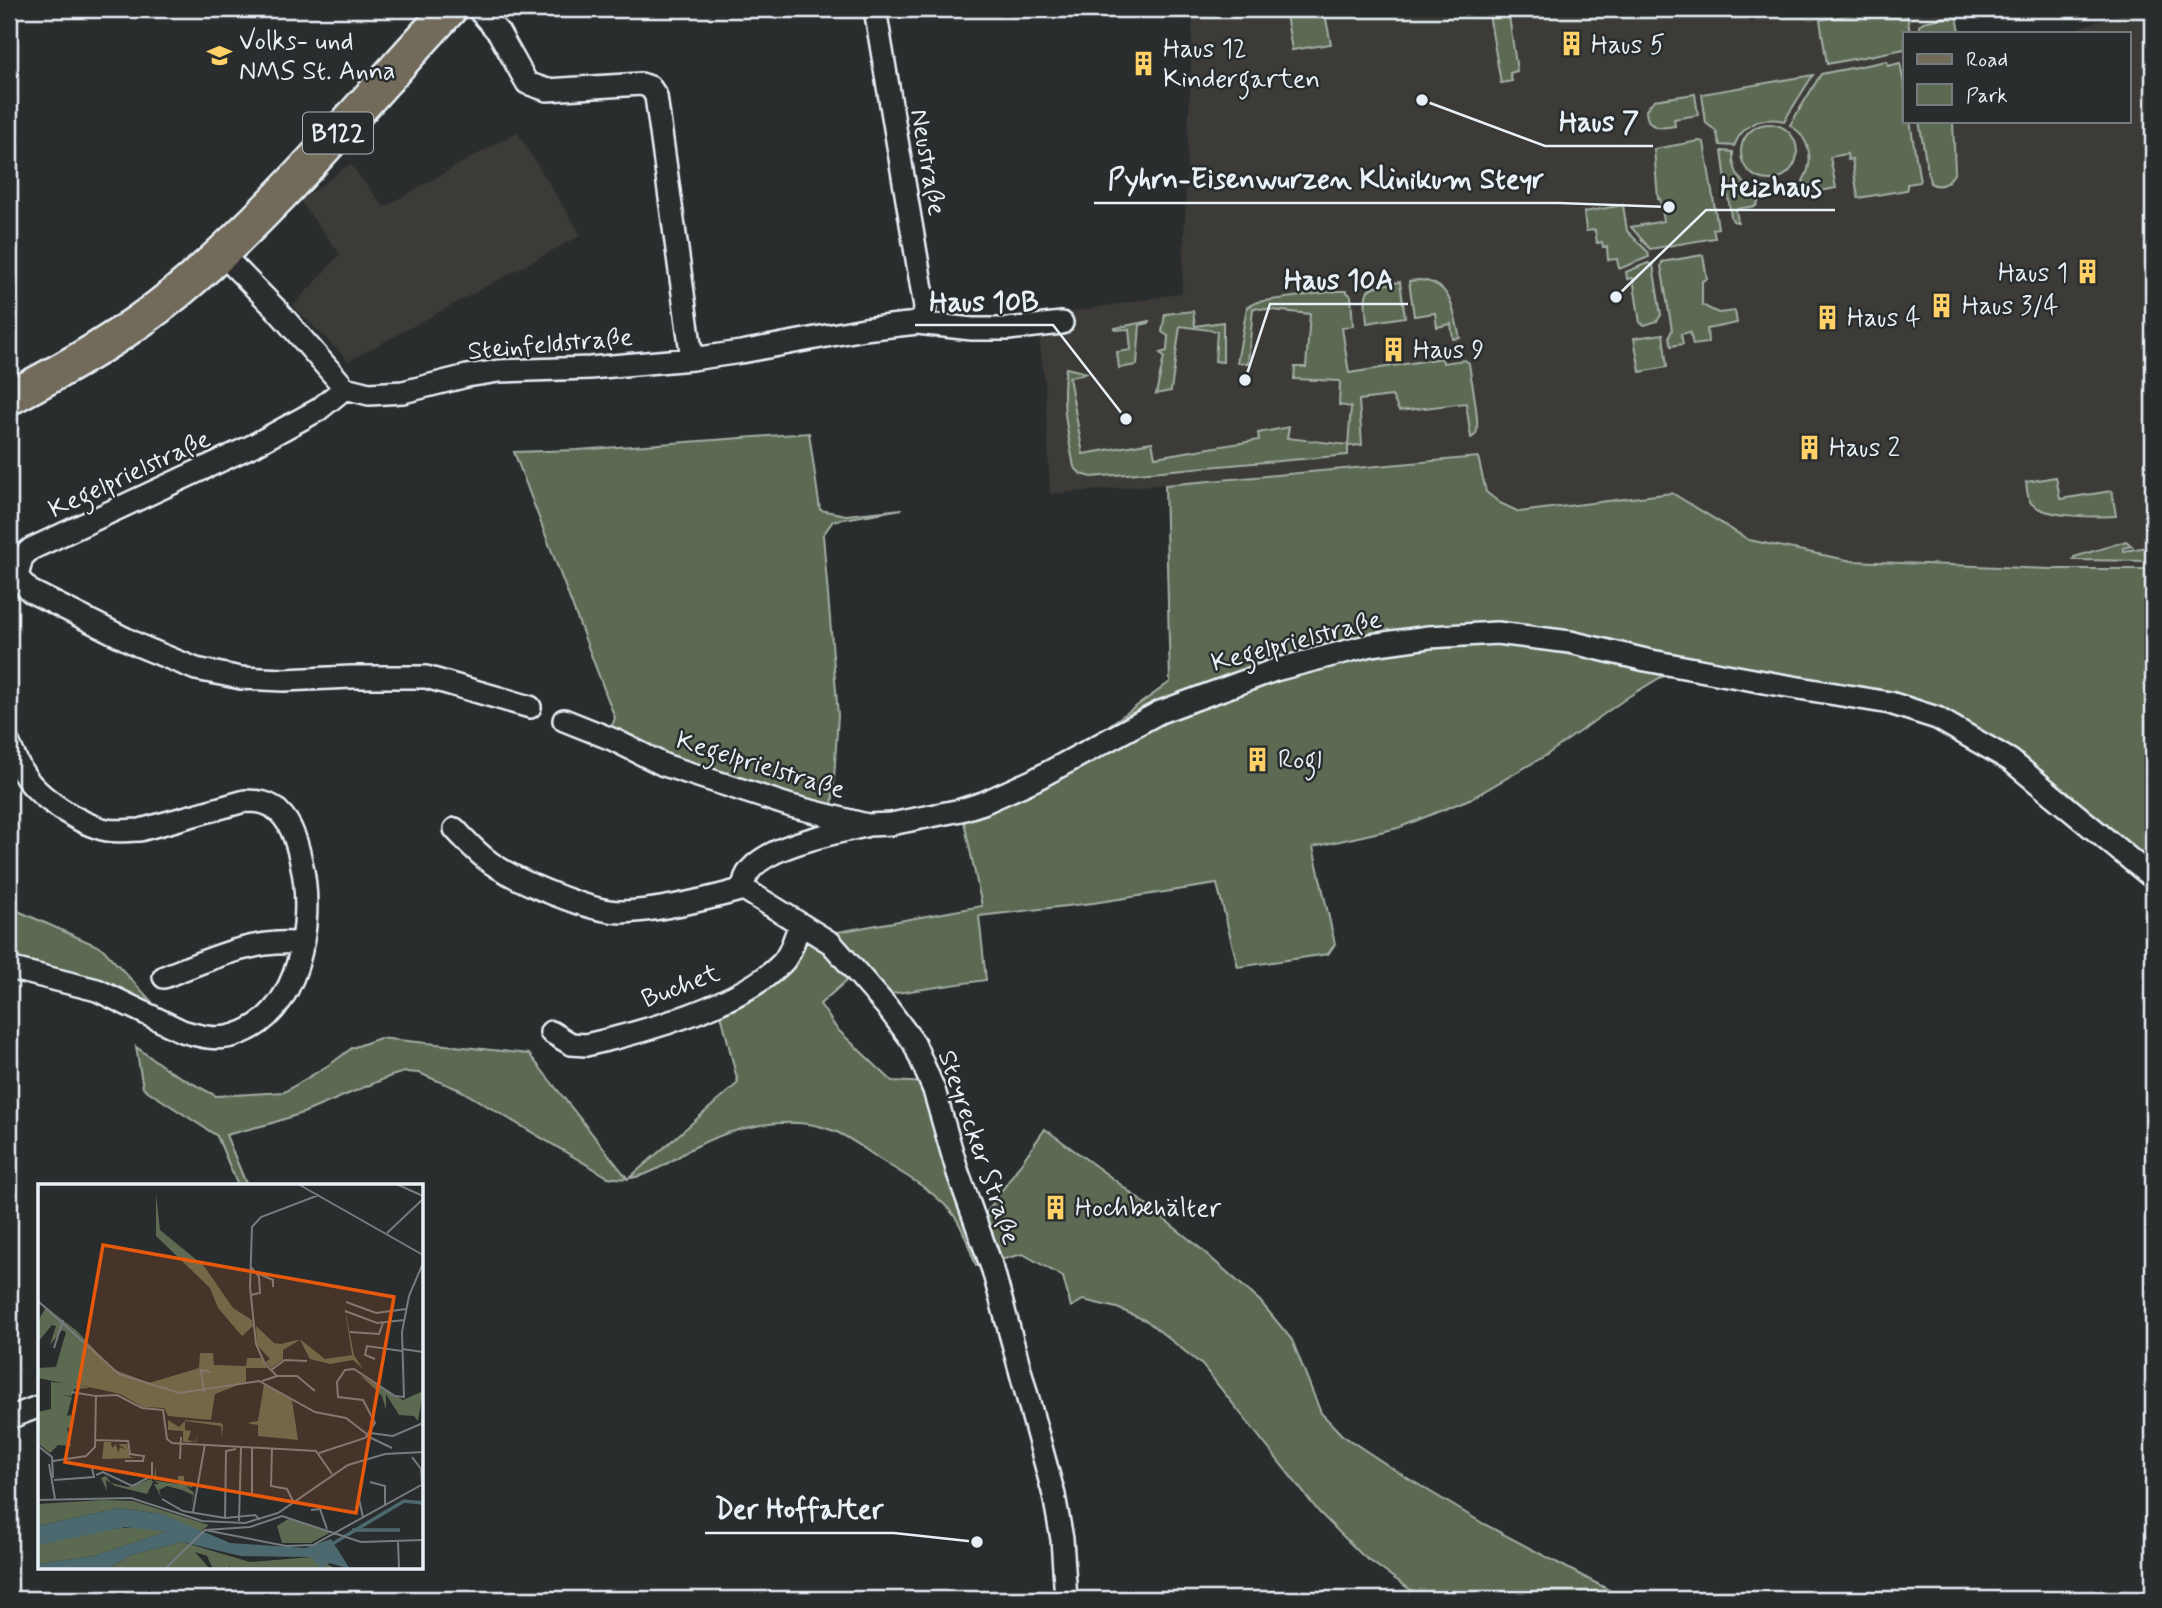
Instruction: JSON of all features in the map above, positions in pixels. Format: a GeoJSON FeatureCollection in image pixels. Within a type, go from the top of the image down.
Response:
{"type":"FeatureCollection","features":[{"type":"Feature","properties":{"kind":"main road","name":"B122"},"geometry":{"type":"LineString","coordinates":[[9,398],[54,375],[119,335],[174,295],[222,254],[276,202],[450,9]]}},
{"type":"Feature","properties":{"kind":"street"},"geometry":{"type":"LineString","coordinates":[[478,9],[499,33],[527,83],[547,90],[641,84],[650,87],[656,96],[692,359]]}},
{"type":"Feature","properties":{"kind":"street","name":"Neustraße"},"geometry":{"type":"LineString","coordinates":[[875,9],[925,307],[924,316],[917,323]]}},
{"type":"Feature","properties":{"kind":"street"},"geometry":{"type":"LineString","coordinates":[[222,254],[345,388]]}},
{"type":"Feature","properties":{"kind":"street","name":"Steinfeldstraße"},"geometry":{"type":"LineString","coordinates":[[345,388],[369,394],[403,392],[499,371],[590,368],[692,359],[864,329],[917,323],[972,329],[1008,329],[1062,323]]}},
{"type":"Feature","properties":{"kind":"street","name":"Kegelprielstraße"},"geometry":{"type":"LineString","coordinates":[[345,388],[318,410],[254,445],[31,549],[22,557],[13,581],[140,646],[196,669],[241,678],[284,680],[426,677],[530,707]]}},
{"type":"Feature","properties":{"kind":"street","name":"Kegelprielstraße"},"geometry":{"type":"LineString","coordinates":[[564,720],[614,740],[664,765],[791,806],[867,825],[891,824],[983,803],[1034,780],[1160,712],[1275,670],[1371,645],[1429,637],[1497,633],[1570,642],[1646,660],[1889,703],[1937,718],[2010,760],[2153,878]]}},
{"type":"Feature","properties":{"kind":"street"},"geometry":{"type":"LineString","coordinates":[[9,744],[23,774],[48,800],[106,830],[150,828],[245,801],[256,801],[274,807],[292,832],[301,863],[306,896],[303,944],[295,971],[278,1003],[249,1029],[226,1037],[206,1037],[182,1031],[97,990],[9,968]]}},
{"type":"Feature","properties":{"kind":"street"},"geometry":{"type":"LineString","coordinates":[[455,829],[491,863],[510,874],[575,902],[619,912],[639,911],[744,889],[743,881],[747,875],[756,864],[773,853],[867,825]]}},
{"type":"Feature","properties":{"kind":"street","name":"Steyrecker Straße"},"geometry":{"type":"LineString","coordinates":[[744,889],[838,950],[914,1042],[934,1090],[958,1172],[994,1273],[1042,1447],[1062,1539],[1066,1599]]}},
{"type":"Feature","properties":{"kind":"street","name":"Buchet"},"geometry":{"type":"LineString","coordinates":[[551,1032],[571,1044],[586,1045],[705,1010],[736,995],[784,961],[800,924]]}},
{"type":"Feature","properties":{"kind":"street"},"geometry":{"type":"LineString","coordinates":[[164,977],[245,948],[280,942],[303,944]]}},
{"type":"Feature","properties":{"kind":"street"},"geometry":{"type":"LineString","coordinates":[[9,1418],[38,1407]]}},
{"type":"Feature","properties":{"kind":"shaded area"},"geometry":{"type":"Polygon","coordinates":[[[1193,9],[1921,9],[1923,15],[1956,9],[1960,32],[1903,32],[1903,122],[2130,122],[2130,32],[2064,32],[2138,9],[2153,9],[2153,569],[2050,569],[1852,561],[1749,540],[1672,493],[1519,512],[1500,503],[1486,492],[1477,457],[1050,494],[1045,386],[1037,318],[1182,293],[1193,9]]]}},
{"type":"Feature","properties":{"kind":"shaded area"},"geometry":{"type":"Polygon","coordinates":[[[517,132],[581,235],[349,361],[293,306],[340,254],[300,201],[350,164],[384,207],[517,132]]]}},
{"type":"Feature","properties":{"kind":"green space"},"geometry":{"type":"Polygon","coordinates":[[[1285,9],[1324,9],[1331,44],[1292,50],[1285,9]]]}},
{"type":"Feature","properties":{"kind":"green space"},"geometry":{"type":"Polygon","coordinates":[[[1488,9],[1508,9],[1517,71],[1510,73],[1512,81],[1501,83],[1488,9]]]}},
{"type":"Feature","properties":{"kind":"green space"},"geometry":{"type":"Polygon","coordinates":[[[1853,9],[1906,9],[1910,32],[1903,32],[1903,49],[1827,64],[1820,20],[1853,14],[1853,9]]]}},
{"type":"Feature","properties":{"kind":"green space"},"geometry":{"type":"Polygon","coordinates":[[[1957,15],[1960,32],[1920,32],[1919,26],[1923,22],[1957,15]]]}},
{"type":"Feature","properties":{"kind":"green space"},"geometry":{"type":"Polygon","coordinates":[[[1887,61],[1888,66],[1900,63],[1903,79],[1903,122],[1910,122],[1920,182],[1907,184],[1907,190],[1858,198],[1852,159],[1848,160],[1847,154],[1830,157],[1836,188],[1816,192],[1803,181],[1809,166],[1809,150],[1802,136],[1790,125],[1821,74],[1887,61]]]}},
{"type":"Feature","properties":{"kind":"green space"},"geometry":{"type":"Polygon","coordinates":[[[1813,75],[1784,121],[1754,123],[1742,132],[1734,146],[1720,145],[1716,131],[1706,123],[1702,94],[1813,75]]]}},
{"type":"Feature","properties":{"kind":"green space"},"geometry":{"type":"Polygon","coordinates":[[[1695,94],[1698,115],[1674,119],[1675,126],[1669,127],[1655,126],[1648,121],[1646,110],[1654,100],[1695,94]]]}},
{"type":"Feature","properties":{"kind":"green space"},"geometry":{"type":"Polygon","coordinates":[[[1919,122],[1953,122],[1955,172],[1944,184],[1930,183],[1919,122]]]}},
{"type":"Feature","properties":{"kind":"green space"},"geometry":{"type":"Polygon","coordinates":[[[1769,124],[1789,132],[1797,152],[1789,172],[1769,180],[1749,172],[1741,152],[1749,132],[1769,124]]]}},
{"type":"Feature","properties":{"kind":"green space"},"geometry":{"type":"Polygon","coordinates":[[[1704,142],[1718,228],[1713,229],[1715,238],[1650,249],[1631,227],[1664,221],[1658,199],[1654,149],[1704,142]]]}},
{"type":"Feature","properties":{"kind":"green space"},"geometry":{"type":"Polygon","coordinates":[[[1722,151],[1733,152],[1734,166],[1740,178],[1749,187],[1762,193],[1756,206],[1736,209],[1738,222],[1731,217],[1722,151]]]}},
{"type":"Feature","properties":{"kind":"green space"},"geometry":{"type":"Polygon","coordinates":[[[1623,205],[1627,231],[1648,252],[1649,257],[1619,269],[1617,259],[1608,260],[1607,247],[1603,247],[1602,242],[1597,243],[1595,230],[1586,231],[1584,212],[1623,205]]]}},
{"type":"Feature","properties":{"kind":"green space"},"geometry":{"type":"Polygon","coordinates":[[[1703,255],[1707,279],[1702,281],[1702,305],[1718,313],[1735,311],[1737,323],[1707,329],[1708,343],[1693,345],[1690,332],[1681,334],[1683,344],[1671,346],[1669,337],[1672,330],[1662,262],[1703,255]]]}},
{"type":"Feature","properties":{"kind":"green space"},"geometry":{"type":"Polygon","coordinates":[[[1648,263],[1653,265],[1661,315],[1657,321],[1645,325],[1640,323],[1633,278],[1627,279],[1626,272],[1648,263]]]}},
{"type":"Feature","properties":{"kind":"green space"},"geometry":{"type":"Polygon","coordinates":[[[1420,280],[1439,287],[1450,300],[1460,338],[1453,339],[1451,324],[1437,327],[1435,313],[1414,316],[1409,281],[1420,280]]]}},
{"type":"Feature","properties":{"kind":"green space"},"geometry":{"type":"Polygon","coordinates":[[[1400,282],[1405,317],[1367,323],[1368,291],[1378,286],[1400,282]]]}},
{"type":"Feature","properties":{"kind":"green space"},"geometry":{"type":"Polygon","coordinates":[[[1346,291],[1351,296],[1353,326],[1342,328],[1349,373],[1442,358],[1443,363],[1465,360],[1469,363],[1476,406],[1475,435],[1471,438],[1466,403],[1399,411],[1392,396],[1359,400],[1362,445],[1348,446],[1348,455],[1092,477],[1081,474],[1074,467],[1064,406],[1066,368],[1088,373],[1069,377],[1083,454],[1152,442],[1155,457],[1259,440],[1258,433],[1289,427],[1287,438],[1348,445],[1351,407],[1339,405],[1340,381],[1294,379],[1295,367],[1306,367],[1310,314],[1253,308],[1248,363],[1237,363],[1247,307],[1257,302],[1346,291]]]}},
{"type":"Feature","properties":{"kind":"green space"},"geometry":{"type":"Polygon","coordinates":[[[1193,311],[1195,326],[1223,322],[1223,362],[1215,361],[1217,331],[1180,326],[1171,391],[1156,394],[1164,357],[1160,353],[1167,351],[1168,336],[1162,332],[1165,314],[1193,311]]]}},
{"type":"Feature","properties":{"kind":"green space"},"geometry":{"type":"Polygon","coordinates":[[[1149,321],[1140,325],[1137,365],[1119,368],[1117,352],[1131,350],[1129,329],[1115,328],[1149,321]]]}},
{"type":"Feature","properties":{"kind":"green space"},"geometry":{"type":"Polygon","coordinates":[[[1663,334],[1667,367],[1640,372],[1634,338],[1663,334]]]}},
{"type":"Feature","properties":{"kind":"green space"},"geometry":{"type":"Polygon","coordinates":[[[809,433],[820,510],[846,515],[902,509],[833,521],[823,535],[838,715],[832,811],[729,781],[610,731],[615,718],[514,452],[809,433]]]}},
{"type":"Feature","properties":{"kind":"green space"},"geometry":{"type":"Polygon","coordinates":[[[1478,457],[1486,492],[1500,503],[1519,512],[1672,493],[1749,540],[1852,561],[2050,569],[2153,569],[2153,887],[2007,770],[1935,726],[1895,710],[1685,674],[1661,677],[1545,756],[1472,798],[1398,828],[1313,847],[1335,944],[1328,954],[1238,967],[1217,884],[1093,903],[979,916],[986,980],[883,995],[827,934],[982,906],[963,817],[1068,752],[1170,682],[1165,485],[1478,457]]]}},
{"type":"Feature","properties":{"kind":"green space"},"geometry":{"type":"Polygon","coordinates":[[[2056,477],[2060,499],[2112,491],[2116,516],[2060,514],[2039,509],[2032,504],[2026,482],[2056,477]]]}},
{"type":"Feature","properties":{"kind":"green space"},"geometry":{"type":"Polygon","coordinates":[[[2126,541],[2132,546],[2123,548],[2124,551],[2153,546],[2153,561],[2073,560],[2074,557],[2126,541]]]}},
{"type":"Feature","properties":{"kind":"green space"},"geometry":{"type":"Polygon","coordinates":[[[9,907],[102,948],[152,1002],[148,1010],[9,960],[9,907]]]}},
{"type":"Feature","properties":{"kind":"green space"},"geometry":{"type":"Polygon","coordinates":[[[814,938],[854,974],[820,1004],[837,1029],[892,1081],[926,1083],[987,1263],[976,1266],[959,1223],[948,1208],[931,1193],[847,1137],[817,1126],[780,1123],[742,1129],[707,1141],[652,1172],[629,1178],[738,1083],[720,1010],[801,939],[814,938]]]}},
{"type":"Feature","properties":{"kind":"green space"},"geometry":{"type":"Polygon","coordinates":[[[380,1038],[529,1054],[627,1178],[608,1177],[460,1090],[419,1073],[405,1072],[303,1113],[226,1135],[246,1184],[237,1184],[217,1136],[143,1088],[136,1047],[171,1072],[216,1096],[284,1092],[352,1048],[380,1038]]]}},
{"type":"Feature","properties":{"kind":"green space"},"geometry":{"type":"Polygon","coordinates":[[[1045,1129],[1194,1243],[1260,1301],[1292,1340],[1321,1413],[1342,1435],[1484,1524],[1626,1599],[1434,1599],[1411,1590],[1363,1556],[1319,1512],[1202,1365],[1147,1321],[1117,1308],[1083,1300],[1071,1307],[1063,1277],[1023,1254],[996,1261],[984,1216],[1045,1129]]]}},
{"type":"Feature","properties":{"kind":"place","name":"Haus 5"},"geometry":{"type":"Point","coordinates":[1571,44]}},
{"type":"Feature","properties":{"kind":"place","name":"Volks- und NMS St. Anna"},"geometry":{"type":"Point","coordinates":[219,55]}},
{"type":"Feature","properties":{"kind":"place","name":"Haus 12 Kindergarten"},"geometry":{"type":"Point","coordinates":[1143,63]}},
{"type":"Feature","properties":{"kind":"place","name":"Haus 7"},"geometry":{"type":"Point","coordinates":[1422,100]}},
{"type":"Feature","properties":{"kind":"place","name":"Pyhrn-Eisenwurzen Klinikum Steyr"},"geometry":{"type":"Point","coordinates":[1669,207]}},
{"type":"Feature","properties":{"kind":"place","name":"Haus 1"},"geometry":{"type":"Point","coordinates":[2088,272]}},
{"type":"Feature","properties":{"kind":"place","name":"Heizhaus"},"geometry":{"type":"Point","coordinates":[1616,297]}},
{"type":"Feature","properties":{"kind":"place","name":"Haus 3/4"},"geometry":{"type":"Point","coordinates":[1942,305]}},
{"type":"Feature","properties":{"kind":"place","name":"Haus 4"},"geometry":{"type":"Point","coordinates":[1827,317]}},
{"type":"Feature","properties":{"kind":"place","name":"Haus 9"},"geometry":{"type":"Point","coordinates":[1393,349]}},
{"type":"Feature","properties":{"kind":"place","name":"Haus 10A"},"geometry":{"type":"Point","coordinates":[1245,380]}},
{"type":"Feature","properties":{"kind":"place","name":"Haus 10B"},"geometry":{"type":"Point","coordinates":[1126,419]}},
{"type":"Feature","properties":{"kind":"place","name":"Haus 2"},"geometry":{"type":"Point","coordinates":[1809,447]}},
{"type":"Feature","properties":{"kind":"place","name":"Rogl"},"geometry":{"type":"Point","coordinates":[1258,759]}},
{"type":"Feature","properties":{"kind":"place","name":"Hochbehälter"},"geometry":{"type":"Point","coordinates":[1055,1207]}},
{"type":"Feature","properties":{"kind":"place","name":"Der Hoffalter"},"geometry":{"type":"Point","coordinates":[977,1542]}}]}
